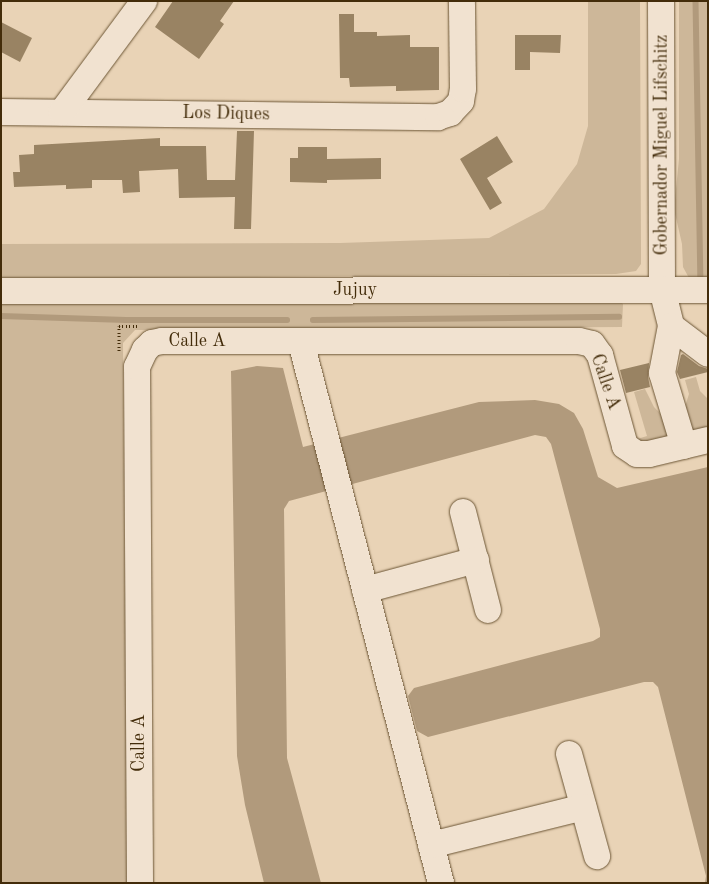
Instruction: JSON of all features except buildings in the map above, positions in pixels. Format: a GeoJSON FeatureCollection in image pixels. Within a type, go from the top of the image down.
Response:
{"type":"FeatureCollection","features":[{"type":"Feature","properties":{"kind":"street"},"geometry":{"type":"LineString","coordinates":[[53,112],[122,1]]}},
{"type":"Feature","properties":{"kind":"street"},"geometry":{"type":"LineString","coordinates":[[53,112],[144,1]]}},
{"type":"Feature","properties":{"kind":"street","name":"Los Diques"},"geometry":{"type":"LineString","coordinates":[[1,112],[438,117],[450,113],[461,101],[463,89],[462,1]]}},
{"type":"Feature","properties":{"kind":"street","name":"Gobernador Miguel Lifschitz"},"geometry":{"type":"LineString","coordinates":[[661,1],[662,289],[671,326]]}},
{"type":"Feature","properties":{"kind":"street","name":"Jujuy"},"geometry":{"type":"LineString","coordinates":[[1,291],[708,290]]}},
{"type":"Feature","properties":{"kind":"street"},"geometry":{"type":"LineString","coordinates":[[696,443],[662,373],[671,326],[708,354]]}},
{"type":"Feature","properties":{"kind":"street","name":"Calle A"},"geometry":{"type":"LineString","coordinates":[[140,883],[137,367],[145,350],[152,343],[162,341],[579,341],[592,344],[600,355],[625,446],[637,454],[649,454],[696,443]]}},
{"type":"Feature","properties":{"kind":"street"},"geometry":{"type":"LineString","coordinates":[[300,342],[440,883]]}},
{"type":"Feature","properties":{"kind":"street"},"geometry":{"type":"LineString","coordinates":[[463,512],[488,610]]}},
{"type":"Feature","properties":{"kind":"street"},"geometry":{"type":"LineString","coordinates":[[365,590],[476,560]]}},
{"type":"Feature","properties":{"kind":"street"},"geometry":{"type":"LineString","coordinates":[[569,754],[597,856]]}},
{"type":"Feature","properties":{"kind":"street"},"geometry":{"type":"LineString","coordinates":[[431,845],[584,807]]}},
{"type":"Feature","properties":{"kind":"shaded area"},"geometry":{"type":"Polygon","coordinates":[[[588,1],[640,1],[641,264],[636,271],[616,274],[1,279],[1,244],[340,243],[489,238],[544,209],[577,164],[588,126],[588,1]]]}},
{"type":"Feature","properties":{"kind":"shaded area"},"geometry":{"type":"Polygon","coordinates":[[[679,1],[708,1],[708,284],[689,278],[683,267],[682,244],[674,209],[679,159],[679,1]]]}},
{"type":"Feature","properties":{"kind":"shaded area"},"geometry":{"type":"Polygon","coordinates":[[[618,299],[623,304],[622,327],[135,330],[123,343],[127,883],[1,883],[1,300],[618,299]]]}},
{"type":"Feature","properties":{"kind":"shaded area"},"geometry":{"type":"Polygon","coordinates":[[[257,366],[283,368],[303,447],[479,402],[535,400],[559,404],[574,413],[583,429],[598,477],[617,488],[708,467],[708,883],[705,883],[706,876],[658,687],[653,682],[644,682],[428,737],[417,731],[408,696],[414,688],[593,641],[600,637],[600,629],[551,444],[546,437],[535,435],[289,501],[284,509],[287,758],[321,883],[264,883],[245,805],[237,756],[231,371],[257,366]]]}},
{"type":"Feature","properties":{"kind":"shaded area"},"geometry":{"type":"Polygon","coordinates":[[[696,377],[700,391],[708,399],[708,430],[692,433],[682,416],[689,394],[685,380],[696,377]]]}},
{"type":"Feature","properties":{"kind":"shaded area"},"geometry":{"type":"Polygon","coordinates":[[[645,389],[654,407],[666,419],[669,437],[644,446],[634,440],[647,436],[634,392],[645,389]]]}},
{"type":"Feature","properties":{"kind":"waterway"},"geometry":{"type":"LineString","coordinates":[[696,1],[701,279]]}},
{"type":"Feature","properties":{"kind":"waterway"},"geometry":{"type":"LineString","coordinates":[[1,316],[126,320],[287,320]]}},
{"type":"Feature","properties":{"kind":"waterway"},"geometry":{"type":"LineString","coordinates":[[313,320],[619,317]]}}]}
